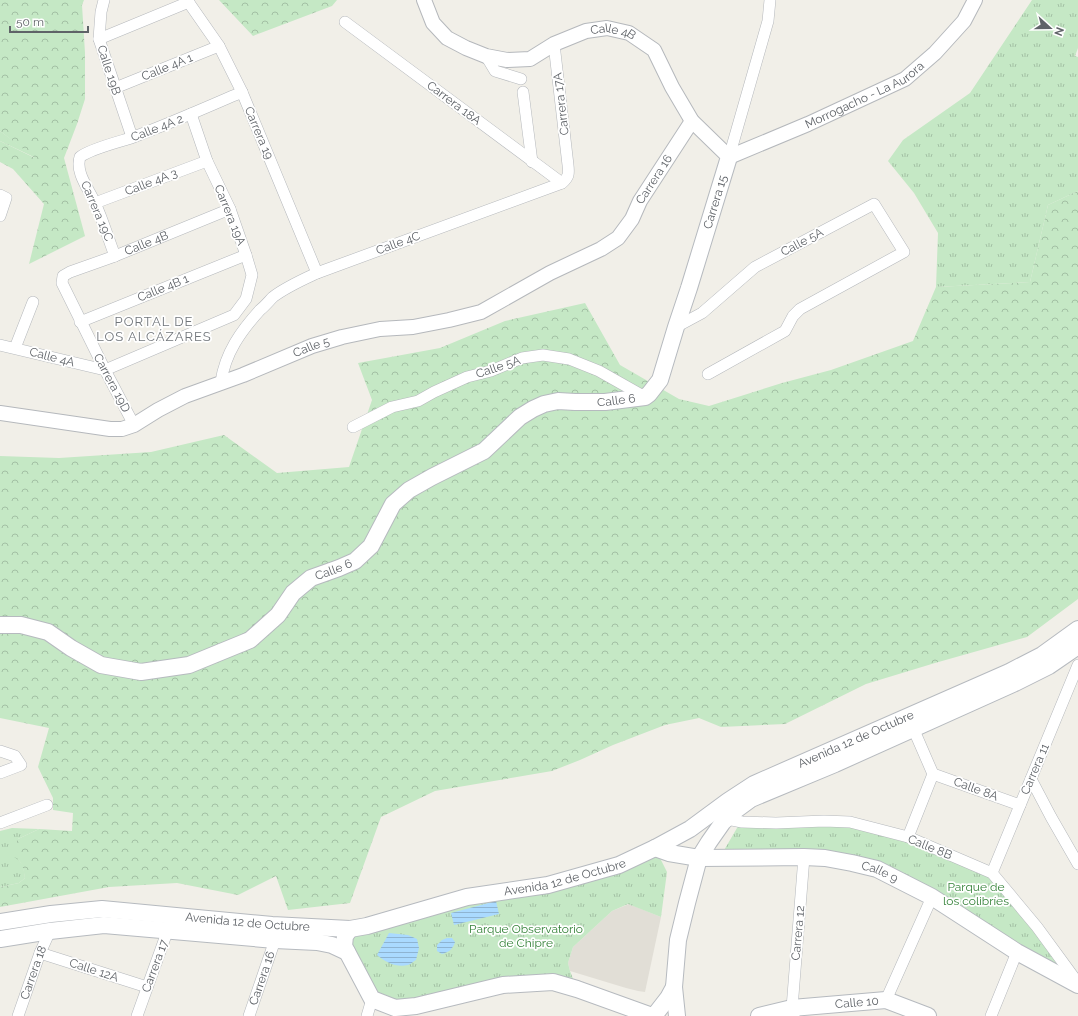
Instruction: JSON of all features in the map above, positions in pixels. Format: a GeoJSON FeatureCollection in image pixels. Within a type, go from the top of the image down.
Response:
{"type":"FeatureCollection","features":[{"type":"Feature","properties":{"kind":"main road","name":"Carrera 15"},"geometry":{"type":"LineString","coordinates":[[645,397],[650,394],[660,380],[728,157]]}},
{"type":"Feature","properties":{"kind":"main road","name":"Calle 6"},"geometry":{"type":"LineString","coordinates":[[0,625],[21,625],[48,632],[71,648],[101,664],[141,672],[188,665],[250,640],[278,615],[293,593],[311,578],[355,561],[371,546],[393,504],[409,490],[484,451],[520,417],[533,409],[544,404],[558,401],[605,402],[645,397]]}},
{"type":"Feature","properties":{"kind":"main road","name":"Avenida 12 de Octubre"},"geometry":{"type":"LineString","coordinates":[[0,938],[50,930],[104,925],[272,925],[350,929],[367,926],[468,897],[548,885],[619,865],[690,829],[754,784],[1009,672],[1042,655],[1078,629]]}},
{"type":"Feature","properties":{"kind":"main road","name":"Avenida 12 de Octubre"},"geometry":{"type":"LineString","coordinates":[[677,1016],[674,987],[678,940],[699,858],[709,842],[727,819],[751,800],[1022,680],[1049,666],[1078,646]]}},
{"type":"Feature","properties":{"kind":"main road","name":"Calle 9"},"geometry":{"type":"LineString","coordinates":[[655,848],[669,853],[699,858],[825,858],[877,869],[932,897],[1018,952],[1078,984]]}},
{"type":"Feature","properties":{"kind":"main road","name":"Avenida 12 de Octubre"},"geometry":{"type":"LineString","coordinates":[[0,922],[51,914],[102,909],[170,924],[274,940],[317,942],[332,945],[347,952]]}},
{"type":"Feature","properties":{"kind":"main road"},"geometry":{"type":"LineString","coordinates":[[350,929],[343,942],[345,950],[372,999],[395,1008],[416,1006],[503,985],[553,982],[577,989],[645,1015],[668,998],[674,987]]}},
{"type":"Feature","properties":{"kind":"main road","name":"Calle 10"},"geometry":{"type":"LineString","coordinates":[[759,1016],[886,1000],[928,1016]]}},
{"type":"Feature","properties":{"kind":"street","name":"Calle 19B"},"geometry":{"type":"LineString","coordinates":[[104,0],[101,12],[99,39],[132,137]]}},
{"type":"Feature","properties":{"kind":"street","name":"Calle 4B"},"geometry":{"type":"LineString","coordinates":[[424,0],[433,23],[447,38],[486,56],[507,60],[530,59],[554,44],[586,31],[607,28],[629,33],[654,50],[672,87],[692,121],[728,157]]}},
{"type":"Feature","properties":{"kind":"street","name":"Carrera 15"},"geometry":{"type":"LineString","coordinates":[[728,157],[768,21],[770,0]]}},
{"type":"Feature","properties":{"kind":"street","name":"Morrogacho - La Aurora"},"geometry":{"type":"LineString","coordinates":[[728,157],[808,124],[904,79],[935,53],[964,21],[975,0]]}},
{"type":"Feature","properties":{"kind":"street"},"geometry":{"type":"LineString","coordinates":[[99,39],[188,1]]}},
{"type":"Feature","properties":{"kind":"street","name":"Carrera 19"},"geometry":{"type":"LineString","coordinates":[[188,1],[219,46],[242,92],[317,273]]}},
{"type":"Feature","properties":{"kind":"street","name":"Carrera 18A"},"geometry":{"type":"LineString","coordinates":[[346,22],[562,183]]}},
{"type":"Feature","properties":{"kind":"street","name":"Carrera 17A"},"geometry":{"type":"LineString","coordinates":[[554,44],[569,174],[567,179],[562,183]]}},
{"type":"Feature","properties":{"kind":"street","name":"Calle 4A 1"},"geometry":{"type":"LineString","coordinates":[[115,88],[219,46]]}},
{"type":"Feature","properties":{"kind":"street"},"geometry":{"type":"LineString","coordinates":[[486,56],[495,71],[521,79]]}},
{"type":"Feature","properties":{"kind":"street","name":"Calle 4A 2"},"geometry":{"type":"LineString","coordinates":[[79,167],[80,157],[84,154],[191,114],[242,92]]}},
{"type":"Feature","properties":{"kind":"street"},"geometry":{"type":"LineString","coordinates":[[523,92],[532,162]]}},
{"type":"Feature","properties":{"kind":"street","name":"Carrera 19A"},"geometry":{"type":"LineString","coordinates":[[105,370],[234,315],[246,299],[252,275],[230,209],[207,161],[191,114]]}},
{"type":"Feature","properties":{"kind":"street","name":"Carrera 16"},"geometry":{"type":"LineString","coordinates":[[618,238],[632,219],[640,201],[692,121]]}},
{"type":"Feature","properties":{"kind":"street","name":"Calle 4A 3"},"geometry":{"type":"LineString","coordinates":[[95,203],[207,161]]}},
{"type":"Feature","properties":{"kind":"street","name":"Carrera 19C"},"geometry":{"type":"LineString","coordinates":[[79,167],[84,182],[95,203],[115,256]]}},
{"type":"Feature","properties":{"kind":"street","name":"Calle 4C"},"geometry":{"type":"LineString","coordinates":[[221,382],[222,370],[235,341],[246,325],[273,297],[296,282],[562,183]]}},
{"type":"Feature","properties":{"kind":"street"},"geometry":{"type":"LineString","coordinates":[[0,216],[3,196]]}},
{"type":"Feature","properties":{"kind":"street","name":"Calle 5A"},"geometry":{"type":"LineString","coordinates":[[676,327],[702,313],[755,267],[874,204],[904,252],[800,308],[793,316],[785,331],[708,374]]}},
{"type":"Feature","properties":{"kind":"street","name":"Calle 4B"},"geometry":{"type":"LineString","coordinates":[[63,276],[230,209]]}},
{"type":"Feature","properties":{"kind":"street","name":"Calle 5"},"geometry":{"type":"LineString","coordinates":[[0,413],[110,429],[122,429],[134,425],[185,396],[243,375],[312,346],[342,337],[380,329],[413,327],[442,322],[482,312],[550,273],[601,250],[618,238]]}},
{"type":"Feature","properties":{"kind":"street","name":"Calle 4B 1"},"geometry":{"type":"LineString","coordinates":[[80,322],[246,255]]}},
{"type":"Feature","properties":{"kind":"street","name":"Carrera 19D"},"geometry":{"type":"LineString","coordinates":[[63,276],[62,283],[80,322],[134,425]]}},
{"type":"Feature","properties":{"kind":"street"},"geometry":{"type":"LineString","coordinates":[[15,348],[33,302]]}},
{"type":"Feature","properties":{"kind":"street","name":"Calle 4A"},"geometry":{"type":"LineString","coordinates":[[0,345],[105,370]]}},
{"type":"Feature","properties":{"kind":"street","name":"Calle 5A"},"geometry":{"type":"LineString","coordinates":[[353,428],[392,407],[418,401],[434,392],[467,378],[491,371],[522,358],[543,355],[569,359],[599,371],[645,397]]}},
{"type":"Feature","properties":{"kind":"street","name":"Carrera 11"},"geometry":{"type":"LineString","coordinates":[[992,873],[1078,665]]}},
{"type":"Feature","properties":{"kind":"street"},"geometry":{"type":"LineString","coordinates":[[908,837],[933,774],[913,728]]}},
{"type":"Feature","properties":{"kind":"street"},"geometry":{"type":"LineString","coordinates":[[0,751],[15,756],[20,766],[0,773]]}},
{"type":"Feature","properties":{"kind":"street","name":"Calle 8A"},"geometry":{"type":"LineString","coordinates":[[933,774],[1020,805]]}},
{"type":"Feature","properties":{"kind":"street"},"geometry":{"type":"LineString","coordinates":[[1031,779],[1051,818],[1077,859]]}},
{"type":"Feature","properties":{"kind":"street"},"geometry":{"type":"LineString","coordinates":[[0,823],[47,804]]}},
{"type":"Feature","properties":{"kind":"street","name":"Calle 8B"},"geometry":{"type":"LineString","coordinates":[[727,819],[742,822],[776,823],[824,821],[850,822],[908,837],[992,873],[1037,928],[1078,984]]}},
{"type":"Feature","properties":{"kind":"street","name":"Carrera 12"},"geometry":{"type":"LineString","coordinates":[[793,1012],[804,857]]}},
{"type":"Feature","properties":{"kind":"street"},"geometry":{"type":"LineString","coordinates":[[886,1000],[932,897]]}},
{"type":"Feature","properties":{"kind":"street","name":"Carrera 17"},"geometry":{"type":"LineString","coordinates":[[137,1016],[170,924]]}},
{"type":"Feature","properties":{"kind":"street","name":"Carrera 18"},"geometry":{"type":"LineString","coordinates":[[18,1016],[40,952],[50,930]]}},
{"type":"Feature","properties":{"kind":"street","name":"Carrera 16"},"geometry":{"type":"LineString","coordinates":[[249,1016],[274,940]]}},
{"type":"Feature","properties":{"kind":"street","name":"Calle 12A"},"geometry":{"type":"LineString","coordinates":[[40,952],[147,987]]}},
{"type":"Feature","properties":{"kind":"street"},"geometry":{"type":"LineString","coordinates":[[991,1016],[1018,952]]}},
{"type":"Feature","properties":{"kind":"street"},"geometry":{"type":"LineString","coordinates":[[367,1016],[372,999]]}},
{"type":"Feature","properties":{"kind":"shaded area"},"geometry":{"type":"Polygon","coordinates":[[[629,904],[661,917],[645,992],[626,988],[570,971],[568,963],[573,947],[612,911],[629,904]]]}},
{"type":"Feature","properties":{"kind":"green space"},"geometry":{"type":"Polygon","coordinates":[[[0,0],[84,0],[82,5],[85,53],[85,99],[64,158],[85,236],[29,264],[44,204],[13,169],[0,162],[0,141],[35,158],[0,131],[0,0]]]}},
{"type":"Feature","properties":{"kind":"green space"},"geometry":{"type":"Polygon","coordinates":[[[219,0],[337,0],[332,6],[253,36],[219,0]]]}},
{"type":"Feature","properties":{"kind":"green space"},"geometry":{"type":"Polygon","coordinates":[[[1032,0],[1078,0],[1078,48],[1075,56],[1078,57],[1078,191],[1048,205],[1030,282],[936,287],[938,233],[914,193],[888,161],[903,140],[970,93],[1032,0]]]}},
{"type":"Feature","properties":{"kind":"green space"},"geometry":{"type":"Polygon","coordinates":[[[0,131],[38,159],[0,141],[0,131]]]}},
{"type":"Feature","properties":{"kind":"green space"},"geometry":{"type":"Polygon","coordinates":[[[1078,191],[1078,599],[1027,637],[866,684],[785,724],[721,727],[699,718],[665,725],[552,771],[435,791],[381,817],[350,903],[288,910],[276,876],[238,895],[177,883],[109,887],[0,907],[0,887],[19,883],[25,878],[20,862],[12,856],[11,850],[18,839],[39,829],[72,831],[73,813],[53,810],[53,798],[38,767],[49,728],[0,718],[0,456],[59,458],[151,452],[224,435],[277,473],[349,467],[372,400],[358,363],[440,348],[505,321],[585,303],[620,365],[679,399],[709,406],[782,383],[831,370],[913,341],[936,287],[1030,282],[1048,205],[1078,191]]]}},
{"type":"Feature","properties":{"kind":"green space","name":"Parque de los colibríes"},"geometry":{"type":"Polygon","coordinates":[[[742,822],[850,822],[992,873],[1078,983],[877,869],[723,852],[742,822]]]}},
{"type":"Feature","properties":{"kind":"green space"},"geometry":{"type":"Polygon","coordinates":[[[12,828],[39,829],[18,839],[18,859],[23,865],[25,878],[19,883],[0,887],[0,831],[12,828]]]}},
{"type":"Feature","properties":{"kind":"green space","name":"Parque Observatorio de Chipre"},"geometry":{"type":"Polygon","coordinates":[[[659,856],[667,872],[661,917],[628,904],[612,911],[573,947],[568,963],[577,989],[469,984],[464,994],[416,1006],[372,999],[351,959],[350,929],[659,856]]]}},
{"type":"Feature","properties":{"kind":"water"},"geometry":{"type":"Polygon","coordinates":[[[496,901],[499,914],[454,925],[451,913],[496,901]]]}},
{"type":"Feature","properties":{"kind":"water"},"geometry":{"type":"Polygon","coordinates":[[[389,933],[408,935],[417,939],[419,948],[416,960],[408,965],[400,966],[387,962],[377,955],[389,933]]]}},
{"type":"Feature","properties":{"kind":"water"},"geometry":{"type":"Polygon","coordinates":[[[452,938],[455,942],[450,950],[442,954],[437,951],[437,945],[442,940],[452,938]]]}},
{"type":"Feature","properties":{"kind":"district","name":"PORTAL DE LOS ALCÁZARES"},"geometry":{"type":"Point","coordinates":[154,328]}}]}
